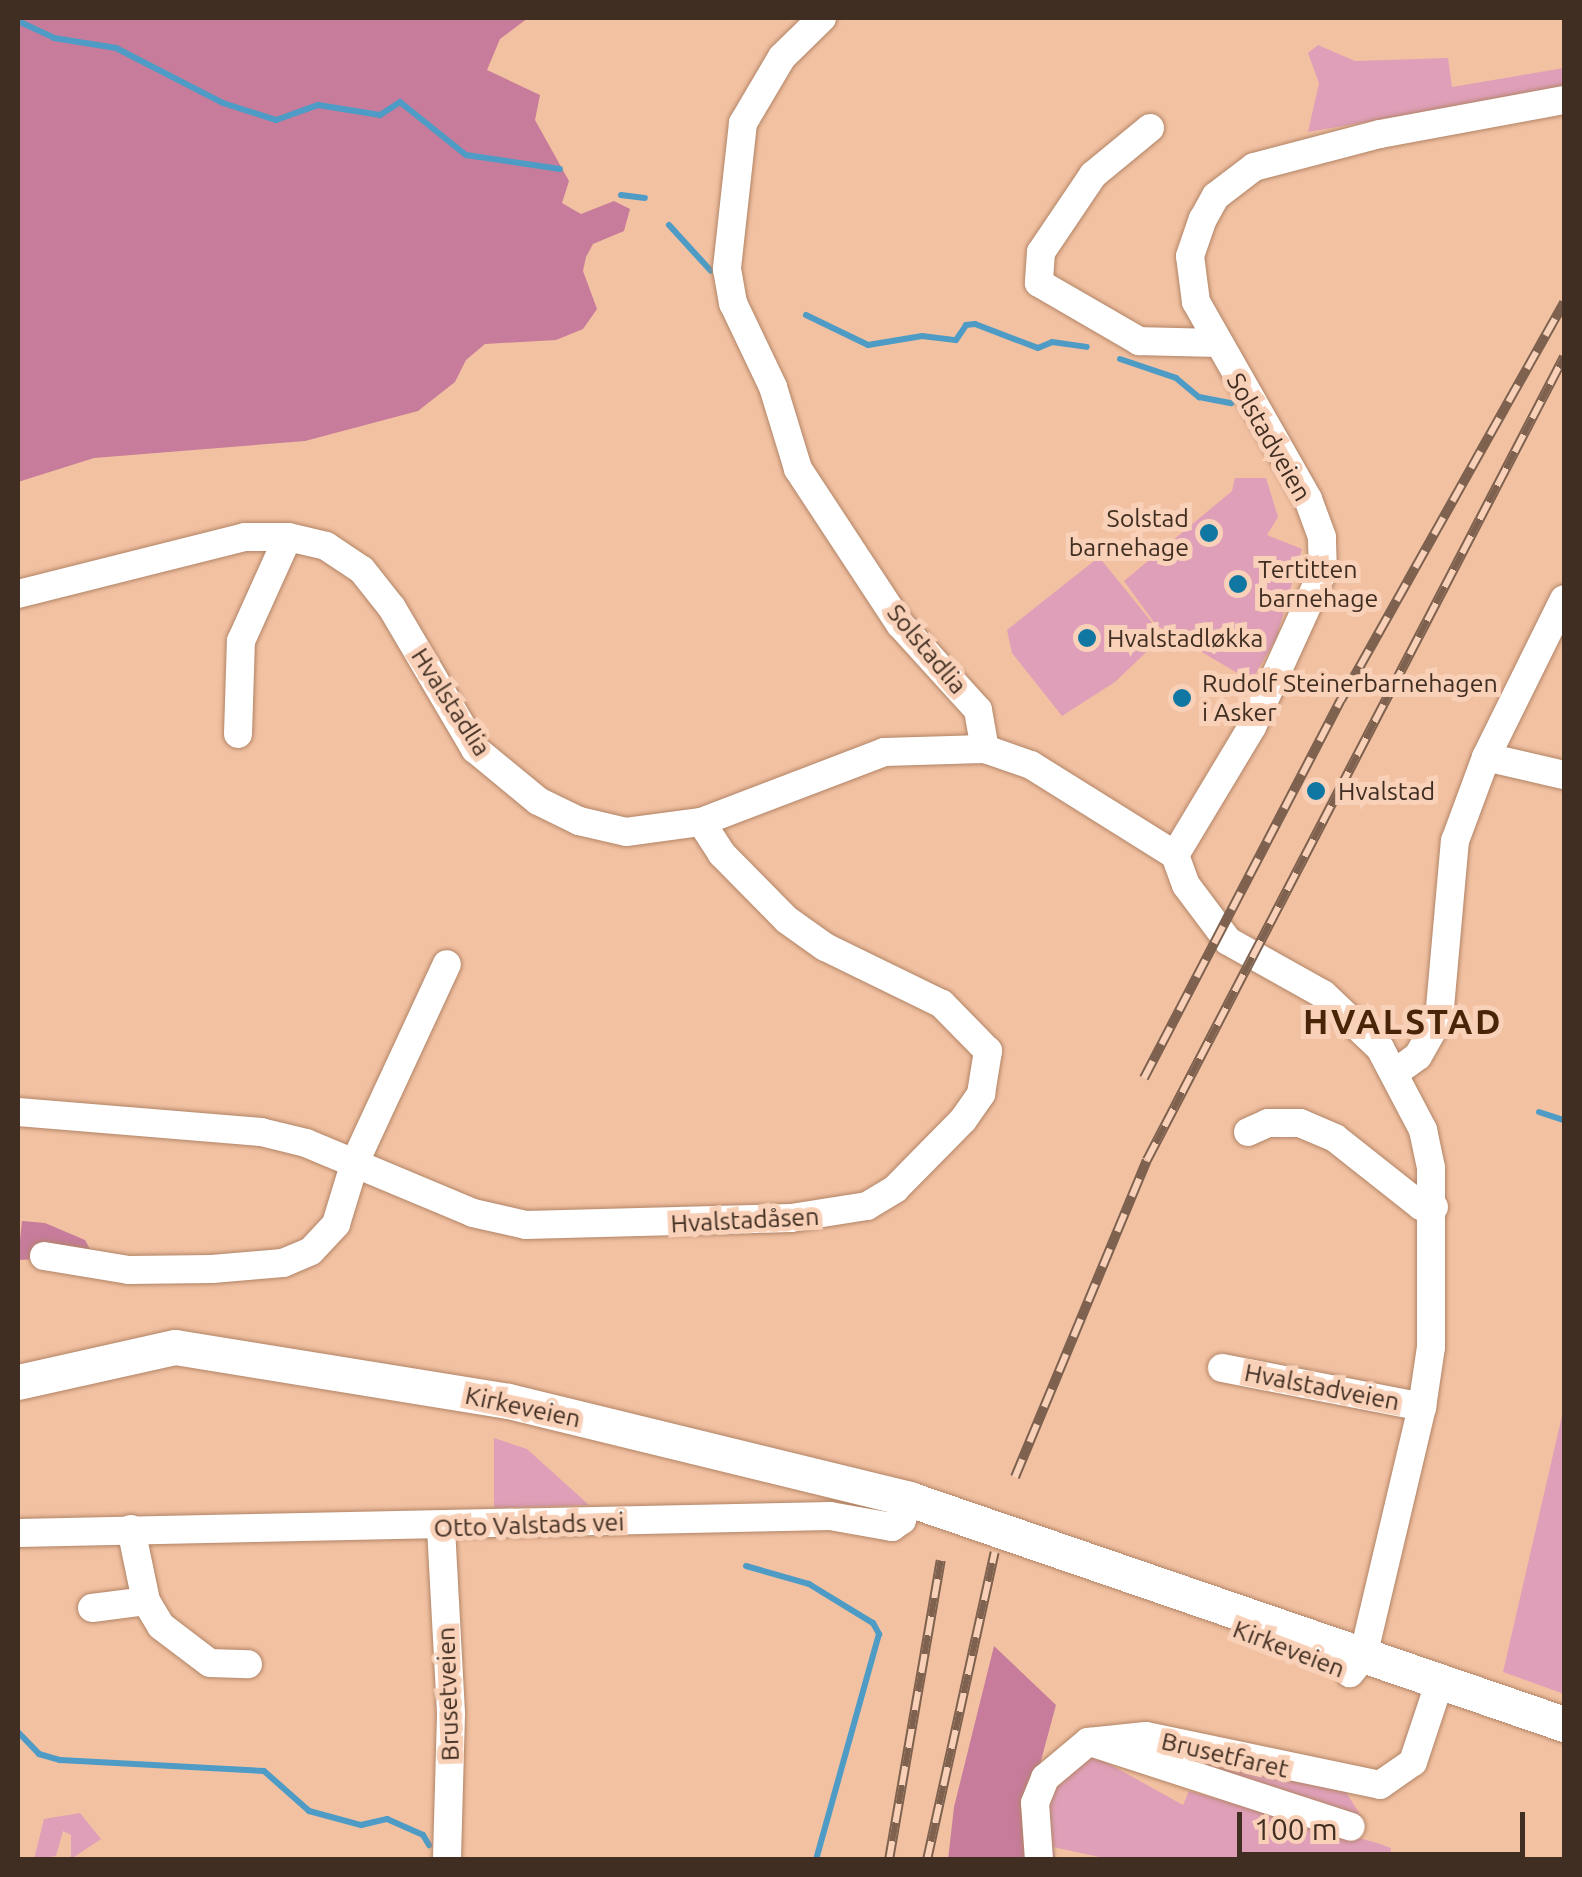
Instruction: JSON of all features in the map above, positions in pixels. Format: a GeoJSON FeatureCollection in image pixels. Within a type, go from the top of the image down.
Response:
{"type":"FeatureCollection","features":[{"type":"Feature","properties":{"kind":"main road","name":"Kirkeveien"},"geometry":{"type":"LineString","coordinates":[[18,1382],[145,1350],[200,1349],[363,1382],[508,1401],[909,1499],[1564,1739]]}},
{"type":"Feature","properties":{"kind":"main road","name":"Kirkeveien"},"geometry":{"type":"LineString","coordinates":[[1436,1693],[1564,1724]]}},
{"type":"Feature","properties":{"kind":"street","name":"Solstadlia"},"geometry":{"type":"LineString","coordinates":[[822,18],[782,57],[743,123],[728,253],[733,303],[773,387],[798,469],[900,624],[978,710],[986,748]]}},
{"type":"Feature","properties":{"kind":"street","name":"Solstadveien"},"geometry":{"type":"LineString","coordinates":[[1175,855],[1252,727],[1323,570],[1322,537],[1308,499],[1214,343],[1196,302],[1190,256],[1216,196],[1236,175],[1362,138],[1564,100]]}},
{"type":"Feature","properties":{"kind":"street"},"geometry":{"type":"LineString","coordinates":[[1150,128],[1092,175],[1041,252],[1039,283],[1139,341],[1214,343]]}},
{"type":"Feature","properties":{"kind":"street","name":"Hvalstadlia"},"geometry":{"type":"LineString","coordinates":[[18,594],[245,537],[288,537],[326,546],[362,570],[392,608],[475,748],[538,801],[626,832],[701,822],[884,752],[986,748]]}},
{"type":"Feature","properties":{"kind":"street"},"geometry":{"type":"LineString","coordinates":[[238,734],[240,641],[288,537]]}},
{"type":"Feature","properties":{"kind":"street"},"geometry":{"type":"LineString","coordinates":[[986,748],[1031,764],[1175,855],[1186,885],[1228,941],[1323,994],[1380,1048],[1396,1072],[1418,1056],[1439,1019],[1455,841],[1486,757],[1564,599]]}},
{"type":"Feature","properties":{"kind":"street"},"geometry":{"type":"LineString","coordinates":[[1486,757],[1564,776]]}},
{"type":"Feature","properties":{"kind":"street","name":"Hvalstadåsen"},"geometry":{"type":"LineString","coordinates":[[18,1112],[261,1132],[355,1162],[474,1213],[571,1228],[831,1216],[881,1198],[932,1154],[981,1094],[988,1052],[942,1004],[825,947],[787,920],[722,854],[701,822]]}},
{"type":"Feature","properties":{"kind":"street"},"geometry":{"type":"LineString","coordinates":[[44,1256],[130,1270],[284,1263],[325,1240],[355,1162],[447,964]]}},
{"type":"Feature","properties":{"kind":"street","name":"Hvalstadveien"},"geometry":{"type":"LineString","coordinates":[[1354,1661],[1378,1601],[1422,1407],[1431,1346],[1434,1207],[1423,1130],[1396,1072]]}},
{"type":"Feature","properties":{"kind":"street"},"geometry":{"type":"LineString","coordinates":[[1248,1132],[1268,1123],[1300,1123],[1335,1138],[1421,1206],[1434,1207]]}},
{"type":"Feature","properties":{"kind":"street","name":"Hvalstadveien"},"geometry":{"type":"LineString","coordinates":[[1222,1368],[1422,1407]]}},
{"type":"Feature","properties":{"kind":"street","name":"Otto Valstads vei"},"geometry":{"type":"LineString","coordinates":[[18,1533],[441,1528],[830,1516],[892,1527],[902,1520],[909,1499]]}},
{"type":"Feature","properties":{"kind":"street","name":"Brusetveien"},"geometry":{"type":"LineString","coordinates":[[441,1528],[450,1714],[447,1860]]}},
{"type":"Feature","properties":{"kind":"street"},"geometry":{"type":"LineString","coordinates":[[131,1530],[146,1601],[184,1649],[210,1663],[248,1664]]}},
{"type":"Feature","properties":{"kind":"street"},"geometry":{"type":"LineString","coordinates":[[92,1608],[146,1601]]}},
{"type":"Feature","properties":{"kind":"street","name":"Brusetfaret"},"geometry":{"type":"LineString","coordinates":[[1088,1742],[1146,1736],[1380,1785],[1413,1762],[1436,1693]]}},
{"type":"Feature","properties":{"kind":"street"},"geometry":{"type":"LineString","coordinates":[[1039,1860],[1035,1802],[1045,1778],[1088,1742],[1351,1827]]}},
{"type":"Feature","properties":{"kind":"shaded area"},"geometry":{"type":"Polygon","coordinates":[[[18,18],[528,18],[500,39],[487,70],[540,95],[535,120],[569,181],[562,203],[581,214],[614,201],[630,209],[624,231],[593,244],[586,257],[583,271],[597,309],[583,329],[556,340],[485,344],[466,360],[455,382],[418,411],[305,441],[94,458],[18,482],[18,18]]]}},
{"type":"Feature","properties":{"kind":"shaded area"},"geometry":{"type":"Polygon","coordinates":[[[1318,45],[1355,61],[1448,58],[1452,87],[1564,68],[1564,88],[1308,132],[1319,83],[1308,53],[1318,45]]]}},
{"type":"Feature","properties":{"kind":"shaded area"},"geometry":{"type":"Polygon","coordinates":[[[1235,478],[1266,478],[1278,517],[1267,535],[1302,549],[1276,639],[1251,681],[1156,625],[1124,581],[1232,491],[1235,478]]]}},
{"type":"Feature","properties":{"kind":"shaded area"},"geometry":{"type":"Polygon","coordinates":[[[1099,557],[1163,636],[1115,682],[1062,716],[1012,653],[1007,630],[1099,557]]]}},
{"type":"Feature","properties":{"kind":"shaded area"},"geometry":{"type":"Polygon","coordinates":[[[22,1221],[45,1223],[85,1240],[91,1251],[85,1257],[18,1260],[22,1221]]]}},
{"type":"Feature","properties":{"kind":"shaded area"},"geometry":{"type":"Polygon","coordinates":[[[1564,1407],[1564,1694],[1503,1672],[1564,1407]]]}},
{"type":"Feature","properties":{"kind":"shaded area"},"geometry":{"type":"Polygon","coordinates":[[[494,1438],[527,1449],[589,1505],[494,1508],[494,1438]]]}},
{"type":"Feature","properties":{"kind":"shaded area"},"geometry":{"type":"Polygon","coordinates":[[[994,1646],[1056,1705],[1033,1790],[1033,1859],[948,1860],[954,1807],[994,1646]]]}},
{"type":"Feature","properties":{"kind":"shaded area"},"geometry":{"type":"Polygon","coordinates":[[[1121,1741],[1344,1789],[1363,1819],[1361,1824],[1121,1741]]]}},
{"type":"Feature","properties":{"kind":"shaded area"},"geometry":{"type":"Polygon","coordinates":[[[1084,1750],[1183,1805],[1189,1791],[1377,1843],[1391,1848],[1389,1860],[1113,1860],[1053,1847],[1056,1859],[1045,1860],[1043,1799],[1084,1750]]]}},
{"type":"Feature","properties":{"kind":"shaded area"},"geometry":{"type":"Polygon","coordinates":[[[80,1813],[101,1839],[71,1859],[71,1835],[63,1831],[56,1856],[34,1859],[44,1819],[80,1813]]]}},
{"type":"Feature","properties":{"kind":"waterway"},"geometry":{"type":"LineString","coordinates":[[18,21],[54,38],[116,48],[223,103],[276,120],[318,105],[380,115],[400,102],[466,155],[560,169]]}},
{"type":"Feature","properties":{"kind":"waterway"},"geometry":{"type":"LineString","coordinates":[[621,195],[645,198]]}},
{"type":"Feature","properties":{"kind":"waterway"},"geometry":{"type":"LineString","coordinates":[[669,225],[711,271]]}},
{"type":"Feature","properties":{"kind":"waterway"},"geometry":{"type":"LineString","coordinates":[[806,315],[868,345],[922,336],[956,340],[966,325],[975,324],[1038,348],[1052,342],[1087,347]]}},
{"type":"Feature","properties":{"kind":"waterway"},"geometry":{"type":"LineString","coordinates":[[1120,359],[1176,378],[1199,397],[1231,403]]}},
{"type":"Feature","properties":{"kind":"waterway"},"geometry":{"type":"LineString","coordinates":[[1539,1112],[1564,1120]]}},
{"type":"Feature","properties":{"kind":"waterway"},"geometry":{"type":"LineString","coordinates":[[746,1566],[809,1584],[873,1623],[879,1634],[816,1860]]}},
{"type":"Feature","properties":{"kind":"waterway"},"geometry":{"type":"LineString","coordinates":[[18,1732],[39,1754],[60,1760],[264,1771],[309,1811],[361,1825],[387,1819],[423,1835],[429,1845]]}},
{"type":"Feature","properties":{"kind":"railway"},"geometry":{"type":"LineString","coordinates":[[1144,1078],[1341,700],[1564,302]]}},
{"type":"Feature","properties":{"kind":"railway"},"geometry":{"type":"LineString","coordinates":[[1015,1477],[1147,1160],[1564,357]]}},
{"type":"Feature","properties":{"kind":"railway"},"geometry":{"type":"LineString","coordinates":[[927,1860],[995,1552]]}},
{"type":"Feature","properties":{"kind":"railway"},"geometry":{"type":"LineString","coordinates":[[889,1860],[941,1560]]}},
{"type":"Feature","properties":{"kind":"place","name":"Solstad barnehage"},"geometry":{"type":"Point","coordinates":[1209,533]}},
{"type":"Feature","properties":{"kind":"place","name":"Tertitten barnehage"},"geometry":{"type":"Point","coordinates":[1238,584]}},
{"type":"Feature","properties":{"kind":"place","name":"Hvalstadløkka"},"geometry":{"type":"Point","coordinates":[1087,638]}},
{"type":"Feature","properties":{"kind":"place","name":"Rudolf Steinerbarnehagen i Asker"},"geometry":{"type":"Point","coordinates":[1182,698]}},
{"type":"Feature","properties":{"kind":"place","name":"Hvalstad"},"geometry":{"type":"Point","coordinates":[1316,791]}},
{"type":"Feature","properties":{"kind":"district","name":"HVALSTAD"},"geometry":{"type":"Point","coordinates":[1403,1021]}}]}
